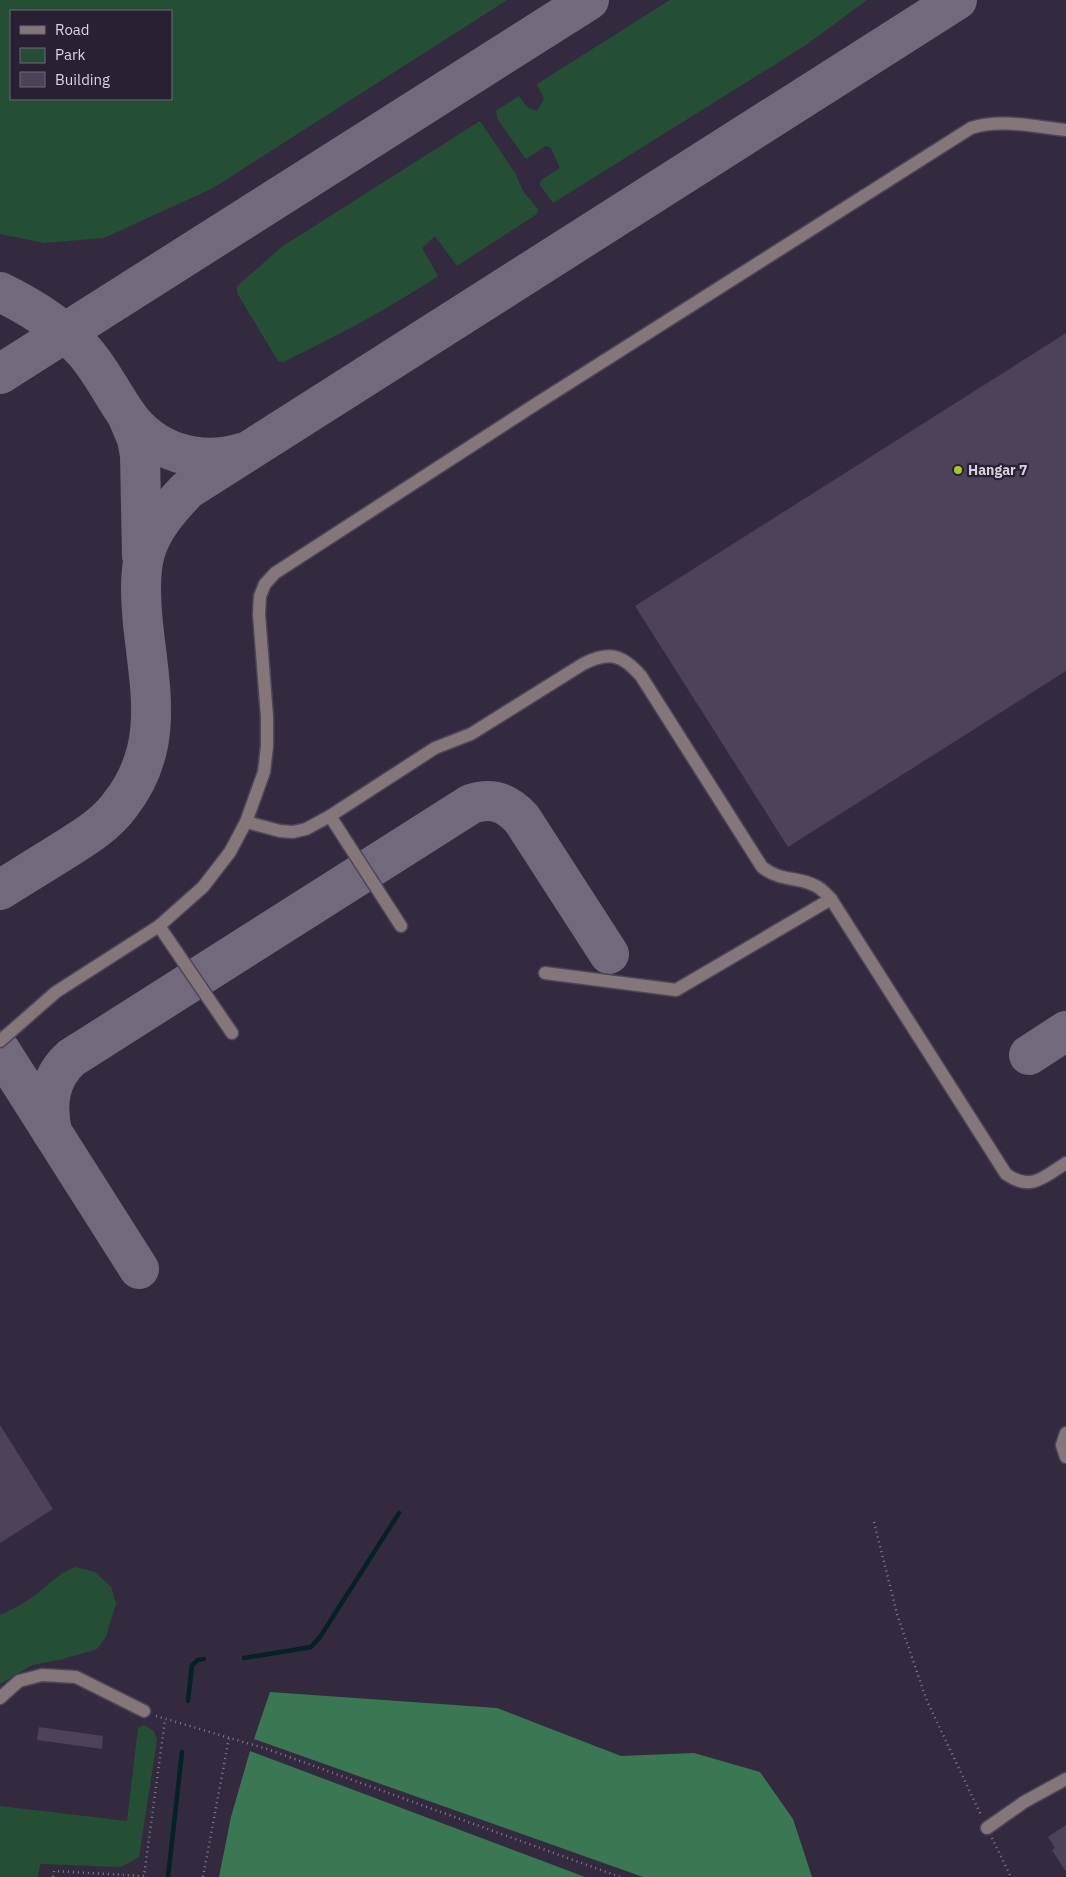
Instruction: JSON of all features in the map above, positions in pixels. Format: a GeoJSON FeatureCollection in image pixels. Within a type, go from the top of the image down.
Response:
{"type":"FeatureCollection","features":[{"type":"Feature","properties":{"kind":"lane"},"geometry":{"type":"LineString","coordinates":[[0,1041],[56,992],[159,926],[203,887],[230,852],[246,822],[264,772],[267,746],[267,717],[259,614],[260,596],[265,584],[275,573],[536,404],[970,128],[994,124],[1066,130]]}},
{"type":"Feature","properties":{"kind":"lane"},"geometry":{"type":"LineString","coordinates":[[246,822],[280,832],[306,829],[330,816],[435,748],[471,734],[583,664],[597,657],[608,656],[630,664],[641,676],[762,867],[771,874],[815,885],[831,899],[1006,1174],[1015,1181],[1034,1182],[1066,1163]]}},
{"type":"Feature","properties":{"kind":"lane"},"geometry":{"type":"LineString","coordinates":[[330,816],[401,926]]}},
{"type":"Feature","properties":{"kind":"lane"},"geometry":{"type":"LineString","coordinates":[[545,973],[676,990],[831,899]]}},
{"type":"Feature","properties":{"kind":"lane"},"geometry":{"type":"LineString","coordinates":[[159,926],[232,1033]]}},
{"type":"Feature","properties":{"kind":"lane"},"geometry":{"type":"LineString","coordinates":[[1066,1433],[1062,1446],[1066,1457]]}},
{"type":"Feature","properties":{"kind":"lane"},"geometry":{"type":"LineString","coordinates":[[0,1698],[18,1681],[42,1675],[76,1677],[144,1711]]}},
{"type":"Feature","properties":{"kind":"lane"},"geometry":{"type":"LineString","coordinates":[[987,1828],[1024,1802],[1066,1779]]}},
{"type":"Feature","properties":{"kind":"path"},"geometry":{"type":"LineString","coordinates":[[874,1522],[897,1614],[927,1701],[1011,1877]]}},
{"type":"Feature","properties":{"kind":"path"},"geometry":{"type":"LineString","coordinates":[[144,1711],[165,1720],[267,1748],[620,1877]]}},
{"type":"Feature","properties":{"kind":"path"},"geometry":{"type":"LineString","coordinates":[[53,1877],[54,1871],[144,1876],[165,1720]]}},
{"type":"Feature","properties":{"kind":"path"},"geometry":{"type":"LineString","coordinates":[[203,1877],[229,1738]]}},
{"type":"Feature","properties":{"kind":"green space"},"geometry":{"type":"Polygon","coordinates":[[[0,0],[507,0],[213,188],[104,238],[44,243],[0,234],[0,0]]]}},
{"type":"Feature","properties":{"kind":"green space"},"geometry":{"type":"Polygon","coordinates":[[[670,0],[867,0],[806,45],[553,203],[540,185],[541,180],[560,168],[551,148],[546,146],[526,159],[498,120],[496,111],[519,96],[527,107],[537,111],[544,99],[537,84],[670,0]]]}},
{"type":"Feature","properties":{"kind":"green space"},"geometry":{"type":"Polygon","coordinates":[[[480,121],[515,173],[523,191],[538,209],[537,214],[457,266],[435,236],[422,248],[438,276],[343,332],[283,362],[278,361],[237,293],[237,286],[283,246],[480,121]]]}},
{"type":"Feature","properties":{"kind":"green space"},"geometry":{"type":"Polygon","coordinates":[[[75,1567],[95,1572],[111,1587],[116,1603],[106,1637],[97,1649],[63,1659],[32,1665],[0,1684],[0,1615],[29,1599],[59,1576],[75,1567]]]}},
{"type":"Feature","properties":{"kind":"green space"},"geometry":{"type":"Polygon","coordinates":[[[270,1692],[497,1708],[621,1756],[694,1753],[760,1772],[793,1819],[812,1877],[643,1877],[254,1739],[270,1692]]]}},
{"type":"Feature","properties":{"kind":"green space"},"geometry":{"type":"Polygon","coordinates":[[[144,1725],[154,1731],[157,1740],[139,1857],[121,1867],[40,1864],[38,1877],[0,1877],[0,1806],[127,1821],[138,1728],[144,1725]]]}},
{"type":"Feature","properties":{"kind":"green space"},"geometry":{"type":"Polygon","coordinates":[[[250,1751],[585,1877],[219,1877],[231,1817],[250,1751]]]}},
{"type":"Feature","properties":{"kind":"building","name":"Hangar 7"},"geometry":{"type":"Polygon","coordinates":[[[1066,333],[1066,671],[788,847],[635,606],[1066,333]]]}},
{"type":"Feature","properties":{"kind":"building"},"geometry":{"type":"Polygon","coordinates":[[[0,1425],[53,1509],[0,1543],[0,1425]]]}},
{"type":"Feature","properties":{"kind":"building"},"geometry":{"type":"Polygon","coordinates":[[[39,1727],[103,1736],[102,1749],[37,1740],[39,1727]]]}},
{"type":"Feature","properties":{"kind":"building"},"geometry":{"type":"Polygon","coordinates":[[[1066,1825],[1066,1872],[1052,1850],[1055,1848],[1048,1837],[1066,1825]]]}},
{"type":"Feature","properties":{"kind":"waterway"},"geometry":{"type":"LineString","coordinates":[[244,1658],[311,1647],[320,1637],[399,1513]]}},
{"type":"Feature","properties":{"kind":"waterway"},"geometry":{"type":"LineString","coordinates":[[188,1701],[192,1665],[198,1660],[204,1659]]}},
{"type":"Feature","properties":{"kind":"waterway"},"geometry":{"type":"LineString","coordinates":[[168,1877],[182,1752]]}},
{"type":"Feature","properties":{"kind":"taxiway"},"geometry":{"type":"LineString","coordinates":[[0,374],[589,0]]}},
{"type":"Feature","properties":{"kind":"taxiway"},"geometry":{"type":"LineString","coordinates":[[0,890],[75,844],[107,820],[134,784],[144,762],[151,718],[151,695],[142,606],[141,579],[143,561],[152,535],[168,511],[187,490],[957,0]]}},
{"type":"Feature","properties":{"kind":"taxiway"},"geometry":{"type":"LineString","coordinates":[[0,292],[45,317],[75,342],[96,366],[127,415],[138,428],[163,447],[178,453],[210,458],[242,453]]}},
{"type":"Feature","properties":{"kind":"taxiway"},"geometry":{"type":"LineString","coordinates":[[127,415],[137,439],[140,455],[142,556]]}},
{"type":"Feature","properties":{"kind":"taxiway"},"geometry":{"type":"LineString","coordinates":[[52,1132],[49,1111],[51,1092],[58,1074],[71,1058],[471,804],[486,801],[499,802],[511,809],[522,819],[609,954]]}},
{"type":"Feature","properties":{"kind":"taxiway"},"geometry":{"type":"LineString","coordinates":[[1029,1055],[1066,1031]]}},
{"type":"Feature","properties":{"kind":"taxiway"},"geometry":{"type":"LineString","coordinates":[[0,1050],[139,1269]]}},
{"type":"Feature","properties":{"kind":"place","name":"Hangar 7"},"geometry":{"type":"Point","coordinates":[958,470]}}]}
